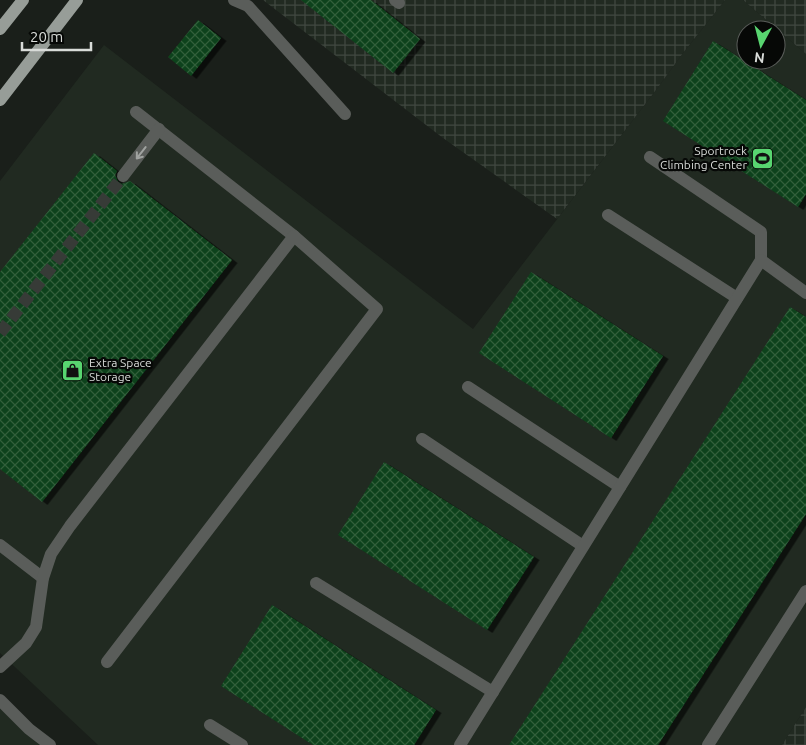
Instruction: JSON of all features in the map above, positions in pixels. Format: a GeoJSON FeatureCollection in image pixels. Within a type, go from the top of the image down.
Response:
{"type":"FeatureCollection","features":[{"type":"Feature","properties":{"kind":"main road"},"geometry":{"type":"LineString","coordinates":[[0,29],[23,0]]}},
{"type":"Feature","properties":{"kind":"main road"},"geometry":{"type":"LineString","coordinates":[[0,100],[77,0]]}},
{"type":"Feature","properties":{"kind":"street"},"geometry":{"type":"LineString","coordinates":[[234,0],[248,6],[345,114]]}},
{"type":"Feature","properties":{"kind":"street"},"geometry":{"type":"LineString","coordinates":[[107,662],[377,309],[294,236],[136,112]]}},
{"type":"Feature","properties":{"kind":"street"},"geometry":{"type":"LineString","coordinates":[[123,176],[159,130]]}},
{"type":"Feature","properties":{"kind":"street"},"geometry":{"type":"LineString","coordinates":[[460,745],[761,260],[761,232],[650,158]]}},
{"type":"Feature","properties":{"kind":"street"},"geometry":{"type":"LineString","coordinates":[[608,215],[737,298]]}},
{"type":"Feature","properties":{"kind":"street"},"geometry":{"type":"LineString","coordinates":[[0,666],[26,643],[36,627],[43,578],[52,554],[70,526],[294,236]]}},
{"type":"Feature","properties":{"kind":"street"},"geometry":{"type":"LineString","coordinates":[[761,260],[806,293]]}},
{"type":"Feature","properties":{"kind":"street"},"geometry":{"type":"LineString","coordinates":[[468,386],[620,486]]}},
{"type":"Feature","properties":{"kind":"street"},"geometry":{"type":"LineString","coordinates":[[422,439],[583,546]]}},
{"type":"Feature","properties":{"kind":"street"},"geometry":{"type":"LineString","coordinates":[[0,545],[43,578]]}},
{"type":"Feature","properties":{"kind":"street"},"geometry":{"type":"LineString","coordinates":[[316,583],[493,692]]}},
{"type":"Feature","properties":{"kind":"street"},"geometry":{"type":"LineString","coordinates":[[708,745],[806,591]]}},
{"type":"Feature","properties":{"kind":"street"},"geometry":{"type":"LineString","coordinates":[[0,700],[29,729],[50,745]]}},
{"type":"Feature","properties":{"kind":"street"},"geometry":{"type":"LineString","coordinates":[[210,725],[242,745]]}},
{"type":"Feature","properties":{"kind":"shaded area"},"geometry":{"type":"Polygon","coordinates":[[[263,0],[725,0],[557,219],[443,138],[263,0]]]}},
{"type":"Feature","properties":{"kind":"shaded area"},"geometry":{"type":"Polygon","coordinates":[[[725,0],[743,0],[766,20],[736,20],[736,70],[786,70],[786,37],[806,54],[806,707],[782,745],[98,745],[0,653],[0,181],[104,45],[473,329],[725,0]]]}},
{"type":"Feature","properties":{"kind":"shaded area"},"geometry":{"type":"Polygon","coordinates":[[[743,0],[806,0],[806,54],[786,37],[786,20],[766,20],[743,0]]]}},
{"type":"Feature","properties":{"kind":"shaded area"},"geometry":{"type":"Polygon","coordinates":[[[0,700],[50,745],[0,745],[0,700]]]}},
{"type":"Feature","properties":{"kind":"shaded area"},"geometry":{"type":"Polygon","coordinates":[[[806,707],[806,745],[782,745],[806,707]]]}},
{"type":"Feature","properties":{"kind":"building"},"geometry":{"type":"Polygon","coordinates":[[[301,0],[371,0],[420,39],[393,73],[301,0]]]}},
{"type":"Feature","properties":{"kind":"building"},"geometry":{"type":"Polygon","coordinates":[[[198,20],[221,38],[191,76],[168,57],[198,20]]]}},
{"type":"Feature","properties":{"kind":"building","name":"Sportrock Climbing Center"},"geometry":{"type":"Polygon","coordinates":[[[713,41],[736,56],[736,70],[759,70],[806,100],[806,194],[798,207],[663,121],[713,41]]]}},
{"type":"Feature","properties":{"kind":"building","name":"Extra Space Storage"},"geometry":{"type":"Polygon","coordinates":[[[94,153],[117,171],[115,175],[118,182],[122,184],[130,181],[232,260],[42,502],[0,469],[0,272],[94,153]]]}},
{"type":"Feature","properties":{"kind":"building"},"geometry":{"type":"Polygon","coordinates":[[[531,272],[663,356],[611,438],[479,353],[531,272]]]}},
{"type":"Feature","properties":{"kind":"building"},"geometry":{"type":"Polygon","coordinates":[[[790,307],[806,317],[806,514],[658,745],[509,745],[790,307]]]}},
{"type":"Feature","properties":{"kind":"building"},"geometry":{"type":"Polygon","coordinates":[[[384,462],[534,557],[487,630],[338,535],[384,462]]]}},
{"type":"Feature","properties":{"kind":"building"},"geometry":{"type":"Polygon","coordinates":[[[272,605],[436,710],[414,745],[313,745],[221,686],[272,605]]]}},
{"type":"Feature","properties":{"kind":"tunnel"},"geometry":{"type":"LineString","coordinates":[[0,333],[123,176]]}},
{"type":"Feature","properties":{"kind":"place","name":"Sportrock Climbing Center"},"geometry":{"type":"Point","coordinates":[763,158]}},
{"type":"Feature","properties":{"kind":"place","name":"Extra Space Storage"},"geometry":{"type":"Point","coordinates":[73,370]}}]}
